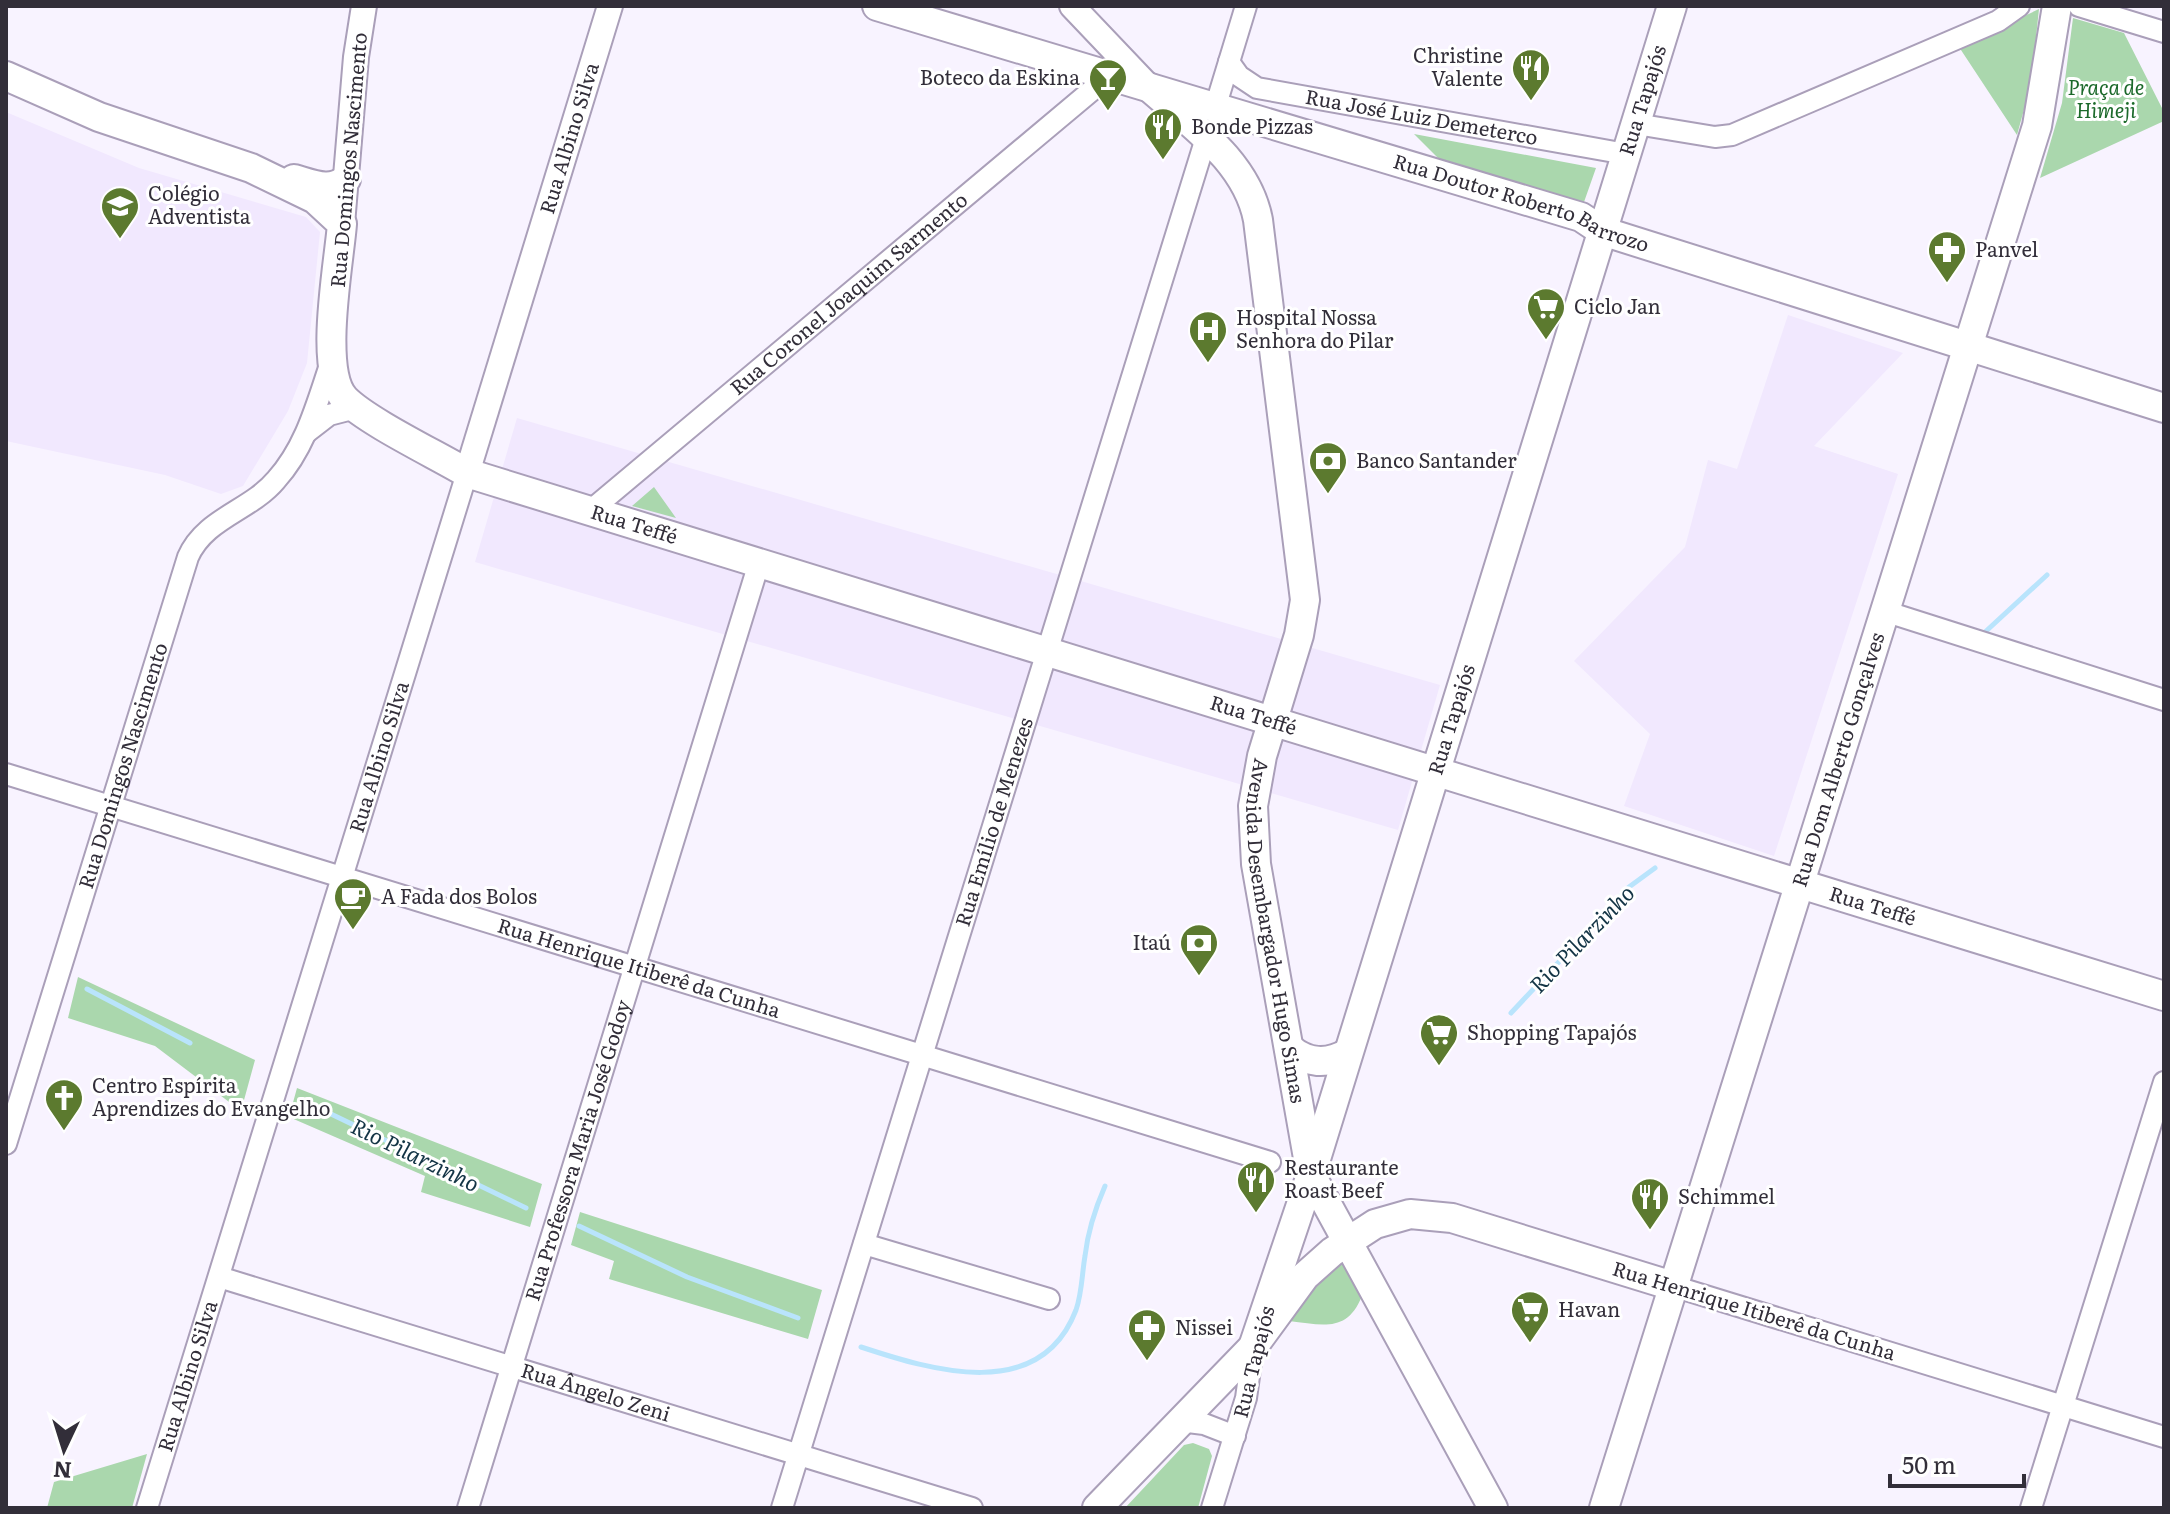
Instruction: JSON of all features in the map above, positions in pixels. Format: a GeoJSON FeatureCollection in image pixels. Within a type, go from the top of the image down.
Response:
{"type":"FeatureCollection","features":[{"type":"Feature","properties":{"kind":"main road","name":"Rua Doutor Roberto Barrozo"},"geometry":{"type":"LineString","coordinates":[[877,6],[1581,217],[1602,231],[2164,408]]}},
{"type":"Feature","properties":{"kind":"main road","name":"Rua Tapajós"},"geometry":{"type":"LineString","coordinates":[[1253,1347],[1311,1175],[1672,6]]}},
{"type":"Feature","properties":{"kind":"main road","name":"Rua Dom Alberto Gonçalves"},"geometry":{"type":"LineString","coordinates":[[1604,1508],[2037,126],[2057,6]]}},
{"type":"Feature","properties":{"kind":"main road"},"geometry":{"type":"LineString","coordinates":[[6,76],[99,117],[251,168],[325,188],[336,187],[346,179]]}},
{"type":"Feature","properties":{"kind":"main road","name":"Avenida Desembargador Hugo Simas"},"geometry":{"type":"LineString","coordinates":[[1150,88],[1206,138],[1245,180],[1255,204],[1302,561],[1304,616],[1256,780],[1253,838],[1311,1175],[1493,1508]]}},
{"type":"Feature","properties":{"kind":"main road"},"geometry":{"type":"LineString","coordinates":[[1206,138],[1222,125],[1250,118]]}},
{"type":"Feature","properties":{"kind":"main road"},"geometry":{"type":"LineString","coordinates":[[251,168],[315,199],[342,224]]}},
{"type":"Feature","properties":{"kind":"main road","name":"Rua Domingos Nascimento"},"geometry":{"type":"LineString","coordinates":[[342,224],[331,362],[339,391],[356,408]]}},
{"type":"Feature","properties":{"kind":"main road","name":"Rua Teffé"},"geometry":{"type":"LineString","coordinates":[[356,408],[467,473],[2164,996]]}},
{"type":"Feature","properties":{"kind":"main road"},"geometry":{"type":"LineString","coordinates":[[1289,1048],[1314,1061],[1330,1061],[1348,1053]]}},
{"type":"Feature","properties":{"kind":"main road","name":"Rua Henrique Itiberê da Cunha"},"geometry":{"type":"LineString","coordinates":[[1097,1508],[1253,1347],[1305,1276],[1346,1242],[1393,1217],[1410,1214],[1452,1218],[1673,1286]]}},
{"type":"Feature","properties":{"kind":"street","name":"Rua Domingos Nascimento"},"geometry":{"type":"LineString","coordinates":[[342,224],[364,6]]}},
{"type":"Feature","properties":{"kind":"street","name":"Rua Albino Silva"},"geometry":{"type":"LineString","coordinates":[[147,1508],[610,6]]}},
{"type":"Feature","properties":{"kind":"street","name":"Avenida Desembargador Hugo Simas"},"geometry":{"type":"LineString","coordinates":[[1072,6],[1150,88]]}},
{"type":"Feature","properties":{"kind":"street"},"geometry":{"type":"LineString","coordinates":[[1215,108],[1246,6]]}},
{"type":"Feature","properties":{"kind":"street"},"geometry":{"type":"LineString","coordinates":[[1636,124],[1715,137],[1732,135],[1998,21],[2019,6]]}},
{"type":"Feature","properties":{"kind":"street"},"geometry":{"type":"LineString","coordinates":[[2079,6],[2164,32]]}},
{"type":"Feature","properties":{"kind":"street"},"geometry":{"type":"LineString","coordinates":[[1109,76],[1110,46]]}},
{"type":"Feature","properties":{"kind":"street","name":"Rua José Luiz Demeterco"},"geometry":{"type":"LineString","coordinates":[[1229,62],[1239,76],[1257,88],[1626,154]]}},
{"type":"Feature","properties":{"kind":"street","name":"Rua Coronel Joaquim Sarmento"},"geometry":{"type":"LineString","coordinates":[[590,511],[1109,76]]}},
{"type":"Feature","properties":{"kind":"street","name":"Rua Emílio de Menezes"},"geometry":{"type":"LineString","coordinates":[[782,1508],[1206,138]]}},
{"type":"Feature","properties":{"kind":"street","name":"Rua Domingos Nascimento"},"geometry":{"type":"LineString","coordinates":[[6,1144],[194,543],[214,524],[275,482],[307,432],[331,362]]}},
{"type":"Feature","properties":{"kind":"street","name":"Rua Domingos Nascimento"},"geometry":{"type":"LineString","coordinates":[[307,432],[329,415],[356,408]]}},
{"type":"Feature","properties":{"kind":"street","name":"Rua Professora Maria José Godoy"},"geometry":{"type":"LineString","coordinates":[[468,1508],[759,563]]}},
{"type":"Feature","properties":{"kind":"street"},"geometry":{"type":"LineString","coordinates":[[1884,611],[2164,700]]}},
{"type":"Feature","properties":{"kind":"street","name":"Rua Henrique Itiberê da Cunha"},"geometry":{"type":"LineString","coordinates":[[6,774],[1270,1162]]}},
{"type":"Feature","properties":{"kind":"street"},"geometry":{"type":"LineString","coordinates":[[2031,1508],[2164,1082]]}},
{"type":"Feature","properties":{"kind":"street"},"geometry":{"type":"LineString","coordinates":[[864,1244],[1049,1299]]}},
{"type":"Feature","properties":{"kind":"street","name":"Rua Ângelo Zeni"},"geometry":{"type":"LineString","coordinates":[[219,1277],[972,1508]]}},
{"type":"Feature","properties":{"kind":"street","name":"Rua Henrique Itiberê da Cunha"},"geometry":{"type":"LineString","coordinates":[[1673,1286],[2164,1437]]}},
{"type":"Feature","properties":{"kind":"street","name":"Rua Tapajós"},"geometry":{"type":"LineString","coordinates":[[1212,1508],[1246,1398],[1253,1347]]}},
{"type":"Feature","properties":{"kind":"street","name":"Rua Tapajós"},"geometry":{"type":"LineString","coordinates":[[1180,1421],[1204,1424],[1235,1436]]}},
{"type":"Feature","properties":{"kind":"shaded area"},"geometry":{"type":"Polygon","coordinates":[[[6,112],[139,168],[306,217],[320,232],[307,363],[288,411],[243,486],[221,494],[165,475],[6,441],[6,112]]]}},
{"type":"Feature","properties":{"kind":"shaded area"},"geometry":{"type":"Polygon","coordinates":[[[1788,315],[1903,353],[1814,446],[1898,474],[1774,856],[1624,806],[1650,734],[1574,661],[1685,547],[1708,460],[1737,469],[1788,315]]]}},
{"type":"Feature","properties":{"kind":"shaded area"},"geometry":{"type":"Polygon","coordinates":[[[517,418],[1440,685],[1398,830],[475,562],[517,418]]]}},
{"type":"Feature","properties":{"kind":"green space","name":"Praça de Himeji"},"geometry":{"type":"Polygon","coordinates":[[[2039,9],[2031,84],[2017,135],[1959,47],[2039,9]]]}},
{"type":"Feature","properties":{"kind":"green space","name":"Praça de Himeji"},"geometry":{"type":"Polygon","coordinates":[[[2073,18],[2124,33],[2164,112],[2164,121],[2040,178],[2062,103],[2073,18]]]}},
{"type":"Feature","properties":{"kind":"green space"},"geometry":{"type":"Polygon","coordinates":[[[1414,134],[1596,168],[1584,202],[1439,159],[1414,134]]]}},
{"type":"Feature","properties":{"kind":"green space"},"geometry":{"type":"Polygon","coordinates":[[[654,487],[676,518],[632,506],[654,487]]]}},
{"type":"Feature","properties":{"kind":"green space"},"geometry":{"type":"Polygon","coordinates":[[[78,977],[255,1060],[241,1111],[155,1046],[68,1018],[78,977]]]}},
{"type":"Feature","properties":{"kind":"green space"},"geometry":{"type":"Polygon","coordinates":[[[297,1088],[542,1184],[530,1227],[421,1192],[425,1176],[289,1117],[297,1088]]]}},
{"type":"Feature","properties":{"kind":"green space"},"geometry":{"type":"Polygon","coordinates":[[[580,1212],[822,1290],[808,1339],[609,1279],[614,1261],[571,1245],[580,1212]]]}},
{"type":"Feature","properties":{"kind":"green space"},"geometry":{"type":"Polygon","coordinates":[[[1340,1255],[1362,1296],[1356,1308],[1349,1316],[1333,1324],[1289,1321],[1298,1300],[1340,1255]]]}},
{"type":"Feature","properties":{"kind":"green space"},"geometry":{"type":"Polygon","coordinates":[[[1193,1443],[1209,1449],[1212,1456],[1198,1508],[1125,1508],[1184,1445],[1193,1443]]]}},
{"type":"Feature","properties":{"kind":"green space"},"geometry":{"type":"Polygon","coordinates":[[[147,1454],[132,1508],[47,1508],[54,1482],[147,1454]]]}},
{"type":"Feature","properties":{"kind":"waterway","name":"Rio Pilarzinho"},"geometry":{"type":"LineString","coordinates":[[1984,633],[2047,575]]}},
{"type":"Feature","properties":{"kind":"waterway","name":"Rio Pilarzinho"},"geometry":{"type":"LineString","coordinates":[[1511,1013],[1629,887],[1655,868]]}},
{"type":"Feature","properties":{"kind":"waterway","name":"Rio Pilarzinho"},"geometry":{"type":"LineString","coordinates":[[87,989],[190,1043]]}},
{"type":"Feature","properties":{"kind":"waterway","name":"Rio Pilarzinho"},"geometry":{"type":"LineString","coordinates":[[304,1101],[526,1208]]}},
{"type":"Feature","properties":{"kind":"waterway","name":"Rio Pilarzinho"},"geometry":{"type":"LineString","coordinates":[[861,1347],[950,1370],[981,1372],[1011,1369],[1037,1359],[1059,1340],[1076,1310],[1090,1228],[1105,1186]]}},
{"type":"Feature","properties":{"kind":"waterway","name":"Rio Pilarzinho"},"geometry":{"type":"LineString","coordinates":[[579,1226],[687,1277],[798,1318]]}},
{"type":"Feature","properties":{"kind":"place","name":"Christine Valente"},"geometry":{"type":"Point","coordinates":[1531,102]}},
{"type":"Feature","properties":{"kind":"place","name":"Boteco da Eskina"},"geometry":{"type":"Point","coordinates":[1108,112]}},
{"type":"Feature","properties":{"kind":"place","name":"Bonde Pizzas"},"geometry":{"type":"Point","coordinates":[1163,161]}},
{"type":"Feature","properties":{"kind":"place","name":"Colégio Adventista"},"geometry":{"type":"Point","coordinates":[120,240]}},
{"type":"Feature","properties":{"kind":"place","name":"Panvel"},"geometry":{"type":"Point","coordinates":[1947,284]}},
{"type":"Feature","properties":{"kind":"place","name":"Ciclo Jan"},"geometry":{"type":"Point","coordinates":[1546,341]}},
{"type":"Feature","properties":{"kind":"place","name":"Hospital Nossa Senhora do Pilar"},"geometry":{"type":"Point","coordinates":[1208,364]}},
{"type":"Feature","properties":{"kind":"place","name":"Banco Santander"},"geometry":{"type":"Point","coordinates":[1328,495]}},
{"type":"Feature","properties":{"kind":"place","name":"A Fada dos Bolos"},"geometry":{"type":"Point","coordinates":[353,931]}},
{"type":"Feature","properties":{"kind":"place","name":"Itaú"},"geometry":{"type":"Point","coordinates":[1199,977]}},
{"type":"Feature","properties":{"kind":"place","name":"Shopping Tapajós"},"geometry":{"type":"Point","coordinates":[1439,1067]}},
{"type":"Feature","properties":{"kind":"place","name":"Centro Espírita Aprendizes do Evangelho"},"geometry":{"type":"Point","coordinates":[64,1132]}},
{"type":"Feature","properties":{"kind":"place","name":"Restaurante Roast Beef"},"geometry":{"type":"Point","coordinates":[1256,1214]}},
{"type":"Feature","properties":{"kind":"place","name":"Schimmel"},"geometry":{"type":"Point","coordinates":[1650,1231]}},
{"type":"Feature","properties":{"kind":"place","name":"Havan"},"geometry":{"type":"Point","coordinates":[1530,1344]}},
{"type":"Feature","properties":{"kind":"place","name":"Nissei"},"geometry":{"type":"Point","coordinates":[1147,1362]}}]}
